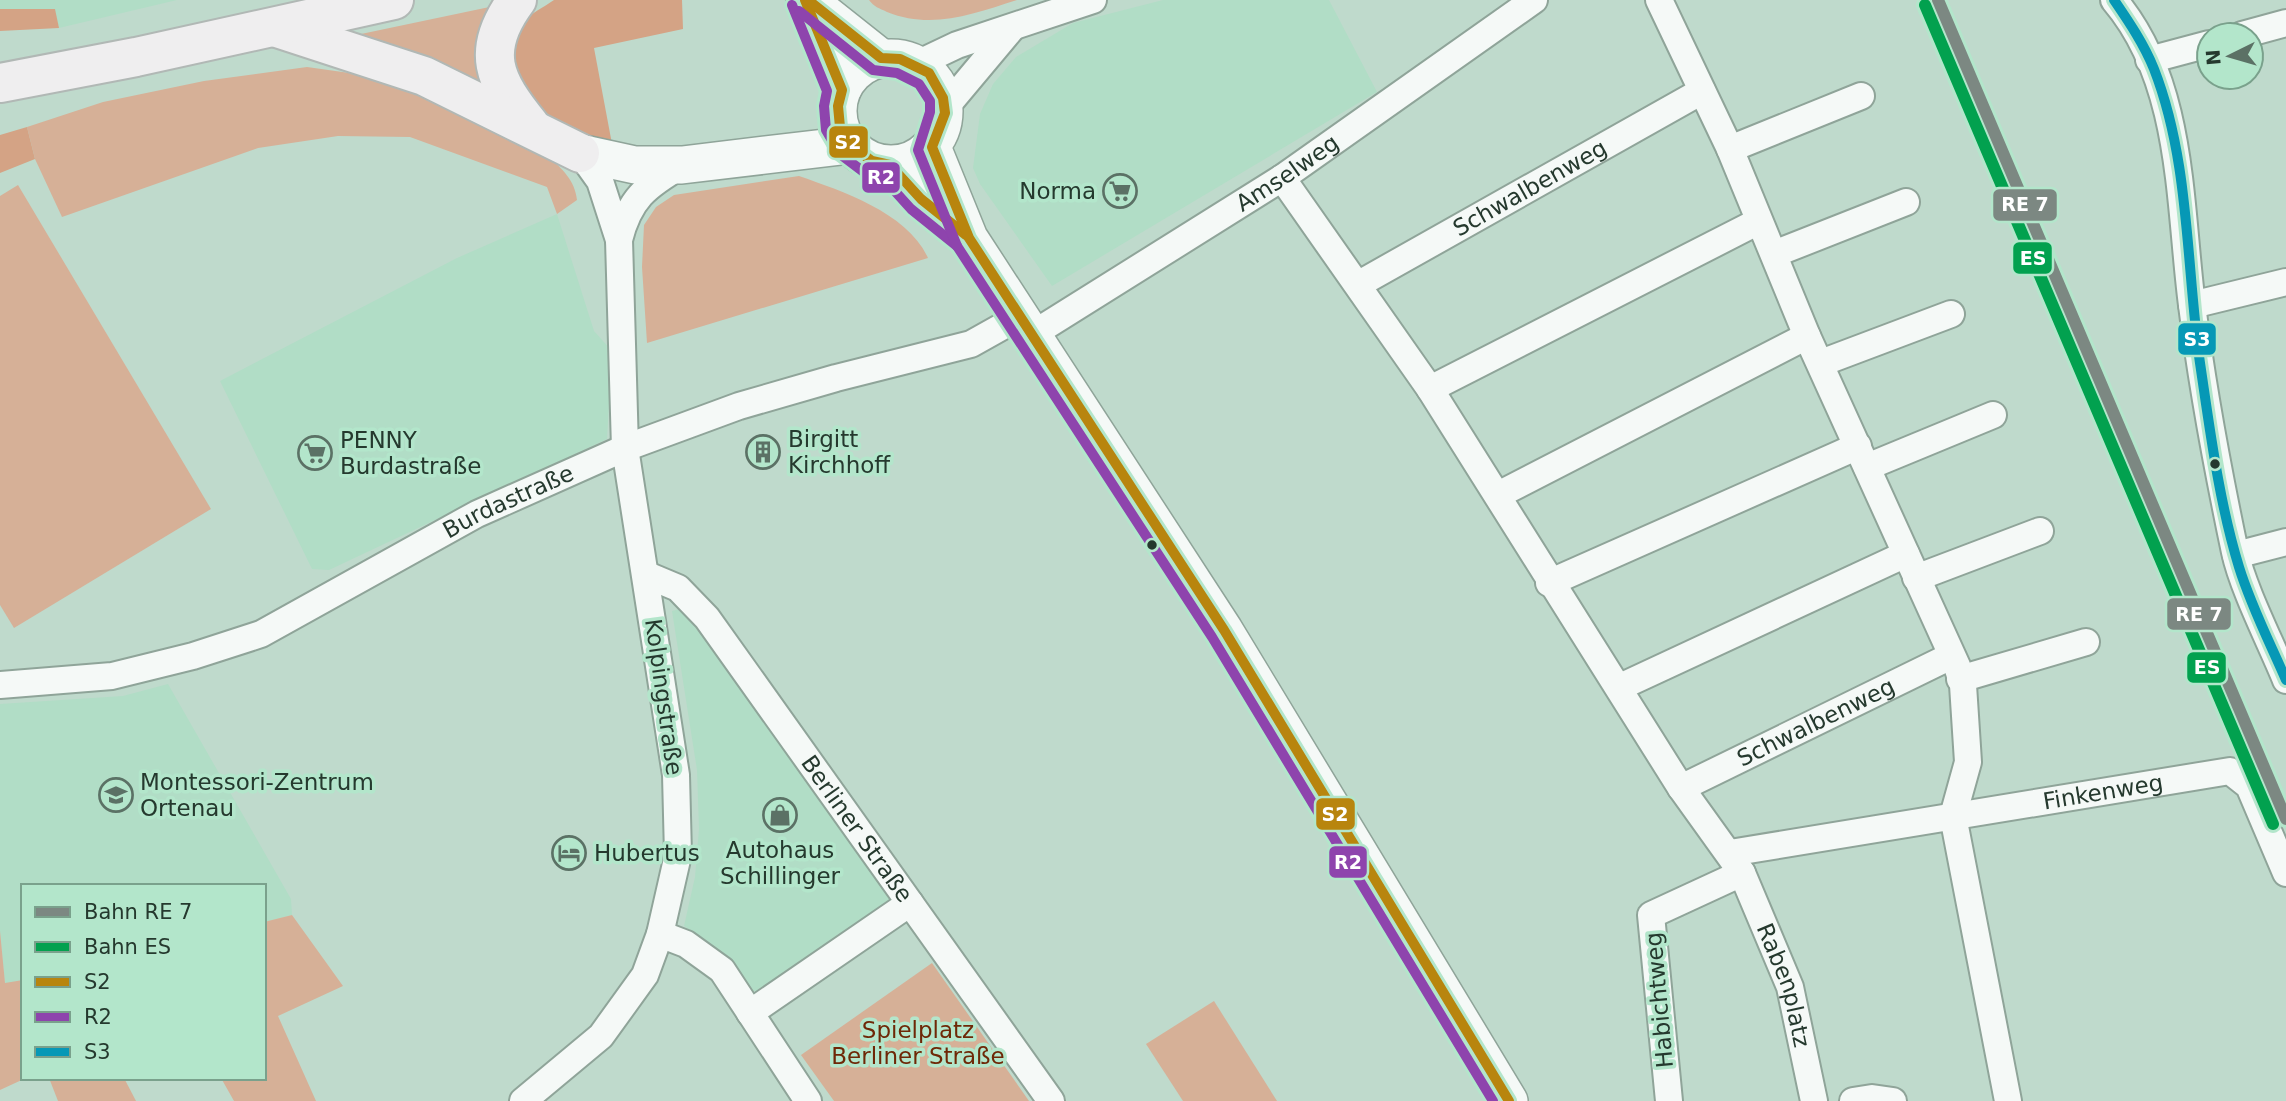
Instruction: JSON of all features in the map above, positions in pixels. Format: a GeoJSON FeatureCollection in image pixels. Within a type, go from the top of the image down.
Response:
{"type":"FeatureCollection","features":[{"type":"Feature","properties":{"kind":"highway"},"geometry":{"type":"LineString","coordinates":[[0,83],[55,74],[394,0]]}},
{"type":"Feature","properties":{"kind":"highway"},"geometry":{"type":"LineString","coordinates":[[517,0],[496,36],[494,63],[506,95],[532,127]]}},
{"type":"Feature","properties":{"kind":"highway"},"geometry":{"type":"LineString","coordinates":[[277,27],[424,76],[580,153]]}},
{"type":"Feature","properties":{"kind":"highway"},"geometry":{"type":"LineString","coordinates":[[0,62],[55,74]]}},
{"type":"Feature","properties":{"kind":"highway"},"geometry":{"type":"LineString","coordinates":[[0,98],[55,74]]}},
{"type":"Feature","properties":{"kind":"main road"},"geometry":{"type":"LineString","coordinates":[[806,0],[881,58]]}},
{"type":"Feature","properties":{"kind":"main road"},"geometry":{"type":"LineString","coordinates":[[757,155],[840,98],[851,75],[865,64],[881,58],[900,57],[917,64],[932,75],[941,90],[945,108],[944,122],[932,147],[913,160],[890,165],[872,161],[850,145],[840,127],[840,98],[806,0]]}},
{"type":"Feature","properties":{"kind":"main road"},"geometry":{"type":"LineString","coordinates":[[580,153],[635,165],[682,165],[850,145]]}},
{"type":"Feature","properties":{"kind":"main road"},"geometry":{"type":"LineString","coordinates":[[932,147],[969,238],[1224,630],[1509,1101]]}},
{"type":"Feature","properties":{"kind":"main road"},"geometry":{"type":"LineString","coordinates":[[890,165],[921,199],[969,238]]}},
{"type":"Feature","properties":{"kind":"street"},"geometry":{"type":"LineString","coordinates":[[917,64],[957,45],[1093,0]]}},
{"type":"Feature","properties":{"kind":"street","name":"Amselweg"},"geometry":{"type":"LineString","coordinates":[[1027,325],[1282,178],[1534,0]]}},
{"type":"Feature","properties":{"kind":"street"},"geometry":{"type":"LineString","coordinates":[[1659,0],[1730,149],[1807,335],[1956,667],[1968,762],[1953,816],[2008,1101]]}},
{"type":"Feature","properties":{"kind":"street"},"geometry":{"type":"LineString","coordinates":[[2114,0],[2125,13],[2149,60],[2168,117],[2183,210],[2192,305],[2236,555],[2286,680]]}},
{"type":"Feature","properties":{"kind":"street"},"geometry":{"type":"LineString","coordinates":[[2265,29],[2286,23]]}},
{"type":"Feature","properties":{"kind":"street"},"geometry":{"type":"LineString","coordinates":[[945,108],[1013,26]]}},
{"type":"Feature","properties":{"kind":"street"},"geometry":{"type":"LineString","coordinates":[[2149,60],[2195,48]]}},
{"type":"Feature","properties":{"kind":"street","name":"Schwalbenweg"},"geometry":{"type":"LineString","coordinates":[[1359,284],[1702,91]]}},
{"type":"Feature","properties":{"kind":"street"},"geometry":{"type":"LineString","coordinates":[[1730,149],[1861,96]]}},
{"type":"Feature","properties":{"kind":"street","name":"Kolpingstraße"},"geometry":{"type":"LineString","coordinates":[[539,1096],[601,1036],[645,975],[660,934],[678,855],[676,775],[625,447],[619,240],[600,181],[580,153]]}},
{"type":"Feature","properties":{"kind":"street","name":"Kolpingstraße"},"geometry":{"type":"LineString","coordinates":[[619,240],[629,208],[643,191],[682,165]]}},
{"type":"Feature","properties":{"kind":"street"},"geometry":{"type":"LineString","coordinates":[[1282,178],[1359,284],[1430,389],[1498,495],[1549,583],[1620,687],[1681,788],[1736,863]]}},
{"type":"Feature","properties":{"kind":"street"},"geometry":{"type":"LineString","coordinates":[[1774,254],[1906,202]]}},
{"type":"Feature","properties":{"kind":"street"},"geometry":{"type":"LineString","coordinates":[[1430,389],[1759,221]]}},
{"type":"Feature","properties":{"kind":"street"},"geometry":{"type":"LineString","coordinates":[[2192,305],[2286,282]]}},
{"type":"Feature","properties":{"kind":"street"},"geometry":{"type":"LineString","coordinates":[[1821,363],[1951,314]]}},
{"type":"Feature","properties":{"kind":"street","name":"Burdastraße"},"geometry":{"type":"LineString","coordinates":[[0,685],[112,676],[193,656],[261,634],[477,514],[625,447],[751,403],[836,378],[941,353],[1027,325]]}},
{"type":"Feature","properties":{"kind":"street"},"geometry":{"type":"LineString","coordinates":[[1498,495],[1807,335]]}},
{"type":"Feature","properties":{"kind":"street"},"geometry":{"type":"LineString","coordinates":[[1549,583],[1863,456],[1993,415]]}},
{"type":"Feature","properties":{"kind":"street"},"geometry":{"type":"LineString","coordinates":[[1620,687],[1911,566],[2040,531]]}},
{"type":"Feature","properties":{"kind":"street"},"geometry":{"type":"LineString","coordinates":[[2236,555],[2286,542]]}},
{"type":"Feature","properties":{"kind":"street","name":"Berliner Straße"},"geometry":{"type":"LineString","coordinates":[[647,575],[678,588],[706,618],[1051,1101]]}},
{"type":"Feature","properties":{"kind":"street","name":"Schwalbenweg"},"geometry":{"type":"LineString","coordinates":[[1681,788],[1956,667],[2086,642]]}},
{"type":"Feature","properties":{"kind":"street","name":"Finkenweg"},"geometry":{"type":"LineString","coordinates":[[1736,863],[1953,816],[2230,771],[2249,786],[2286,873]]}},
{"type":"Feature","properties":{"kind":"street","name":"Habichtweg"},"geometry":{"type":"LineString","coordinates":[[1669,1101],[1651,915],[1736,863]]}},
{"type":"Feature","properties":{"kind":"street","name":"Rabenplatz"},"geometry":{"type":"LineString","coordinates":[[1736,863],[1790,987],[1814,1101]]}},
{"type":"Feature","properties":{"kind":"street"},"geometry":{"type":"LineString","coordinates":[[750,1013],[910,903]]}},
{"type":"Feature","properties":{"kind":"street"},"geometry":{"type":"LineString","coordinates":[[660,934],[704,954],[722,970],[808,1101]]}},
{"type":"Feature","properties":{"kind":"street"},"geometry":{"type":"LineString","coordinates":[[1853,1101],[1893,1101]]}},
{"type":"Feature","properties":{"kind":"shaded area"},"geometry":{"type":"Polygon","coordinates":[[[0,0],[177,0],[59,28],[54,9],[0,9],[0,0]]]}},
{"type":"Feature","properties":{"kind":"shaded area"},"geometry":{"type":"Polygon","coordinates":[[[554,0],[682,0],[683,29],[594,48],[612,144],[573,131],[561,124],[537,105],[517,79],[509,50],[513,36],[526,19],[554,0]]]}},
{"type":"Feature","properties":{"kind":"shaded area"},"geometry":{"type":"Polygon","coordinates":[[[1163,0],[1329,0],[1377,92],[1052,286],[980,184],[973,168],[980,114],[993,84],[1016,57],[1073,23],[1163,0]]]}},
{"type":"Feature","properties":{"kind":"shaded area"},"geometry":{"type":"Polygon","coordinates":[[[0,9],[55,9],[59,28],[0,31],[0,9]]]}},
{"type":"Feature","properties":{"kind":"shaded area"},"geometry":{"type":"Polygon","coordinates":[[[27,127],[35,159],[0,173],[0,135],[27,127]]]}},
{"type":"Feature","properties":{"kind":"shaded area"},"geometry":{"type":"Polygon","coordinates":[[[557,214],[594,331],[612,351],[607,439],[329,570],[312,569],[220,381],[457,258],[557,214]]]}},
{"type":"Feature","properties":{"kind":"shaded area"},"geometry":{"type":"Polygon","coordinates":[[[687,607],[891,894],[889,904],[765,991],[751,991],[734,975],[708,942],[684,926],[695,877],[699,829],[697,770],[672,611],[687,607]]]}},
{"type":"Feature","properties":{"kind":"shaded area","name":"Montessori-Zentrum Ortenau"},"geometry":{"type":"Polygon","coordinates":[[[168,684],[291,899],[292,915],[266,922],[266,884],[21,884],[21,980],[5,984],[0,931],[0,704],[123,696],[168,684]]]}},
{"type":"Feature","properties":{"kind":"green space"},"geometry":{"type":"Polygon","coordinates":[[[869,0],[1017,0],[968,15],[920,20],[887,12],[869,0]]]}},
{"type":"Feature","properties":{"kind":"green space"},"geometry":{"type":"Polygon","coordinates":[[[499,5],[500,95],[342,38],[499,5]]]}},
{"type":"Feature","properties":{"kind":"green space"},"geometry":{"type":"Polygon","coordinates":[[[307,67],[392,79],[548,156],[571,181],[577,200],[557,214],[547,187],[410,137],[338,136],[258,148],[62,217],[35,159],[27,127],[103,102],[204,81],[307,67]]]}},
{"type":"Feature","properties":{"kind":"green space"},"geometry":{"type":"Polygon","coordinates":[[[799,176],[853,197],[890,216],[918,242],[928,258],[647,343],[642,267],[644,225],[656,207],[674,195],[799,176]]]}},
{"type":"Feature","properties":{"kind":"green space"},"geometry":{"type":"Polygon","coordinates":[[[18,185],[211,509],[14,628],[0,605],[0,196],[18,185]]]}},
{"type":"Feature","properties":{"kind":"green space"},"geometry":{"type":"Polygon","coordinates":[[[292,915],[343,986],[278,1016],[316,1101],[234,1101],[222,1080],[266,1080],[266,922],[292,915]]]}},
{"type":"Feature","properties":{"kind":"green space"},"geometry":{"type":"Polygon","coordinates":[[[0,931],[5,983],[21,980],[22,1080],[0,1090],[0,931]]]}},
{"type":"Feature","properties":{"kind":"green space","name":"Spielplatz Berliner Straße"},"geometry":{"type":"Polygon","coordinates":[[[932,963],[1029,1101],[834,1101],[801,1055],[932,963]]]}},
{"type":"Feature","properties":{"kind":"green space"},"geometry":{"type":"Polygon","coordinates":[[[1214,1001],[1277,1101],[1183,1101],[1146,1044],[1214,1001]]]}},
{"type":"Feature","properties":{"kind":"green space"},"geometry":{"type":"Polygon","coordinates":[[[50,1080],[125,1080],[136,1101],[58,1101],[50,1080]]]}},
{"type":"Feature","properties":{"kind":"transit line","name":"S2"},"geometry":{"type":"LineString","coordinates":[[805,0],[842,90],[838,106],[840,127],[850,145],[872,161],[890,165],[921,199],[966,235]]}},
{"type":"Feature","properties":{"kind":"transit line","name":"S2"},"geometry":{"type":"LineString","coordinates":[[808,0],[881,58],[900,59],[929,73],[943,98],[945,113],[932,147],[969,238],[1224,630],[1509,1101]]}},
{"type":"Feature","properties":{"kind":"transit line"},"geometry":{"type":"LineString","coordinates":[[1938,0],[2286,819]]}},
{"type":"Feature","properties":{"kind":"transit line","name":"S3"},"geometry":{"type":"LineString","coordinates":[[2114,0],[2146,51],[2166,104],[2181,177],[2195,326],[2221,492],[2244,582],[2286,680]]}},
{"type":"Feature","properties":{"kind":"transit line","name":"R2"},"geometry":{"type":"LineString","coordinates":[[792,5],[827,91],[824,106],[826,130],[840,154],[865,173],[883,178],[911,209],[957,246]]}},
{"type":"Feature","properties":{"kind":"transit line","name":"R2"},"geometry":{"type":"LineString","coordinates":[[799,11],[873,70],[897,73],[919,84],[930,101],[930,112],[918,150],[957,246],[1212,637],[1493,1101]]}},
{"type":"Feature","properties":{"kind":"rail line","name":"ES"},"geometry":{"type":"LineString","coordinates":[[1925,5],[2273,824]]}},
{"type":"Feature","properties":{"kind":"place","name":"Norma"},"geometry":{"type":"Point","coordinates":[1120,191]}},
{"type":"Feature","properties":{"kind":"place","name":"Birgitt Kirchhoff"},"geometry":{"type":"Point","coordinates":[763,452]}},
{"type":"Feature","properties":{"kind":"place","name":"PENNY Burdastraße"},"geometry":{"type":"Point","coordinates":[315,453]}},
{"type":"Feature","properties":{"kind":"place","name":"Montessori-Zentrum Ortenau"},"geometry":{"type":"Point","coordinates":[116,795]}},
{"type":"Feature","properties":{"kind":"place","name":"Autohaus Schillinger"},"geometry":{"type":"Point","coordinates":[780,815]}},
{"type":"Feature","properties":{"kind":"place","name":"Hubertus"},"geometry":{"type":"Point","coordinates":[569,853]}}]}
